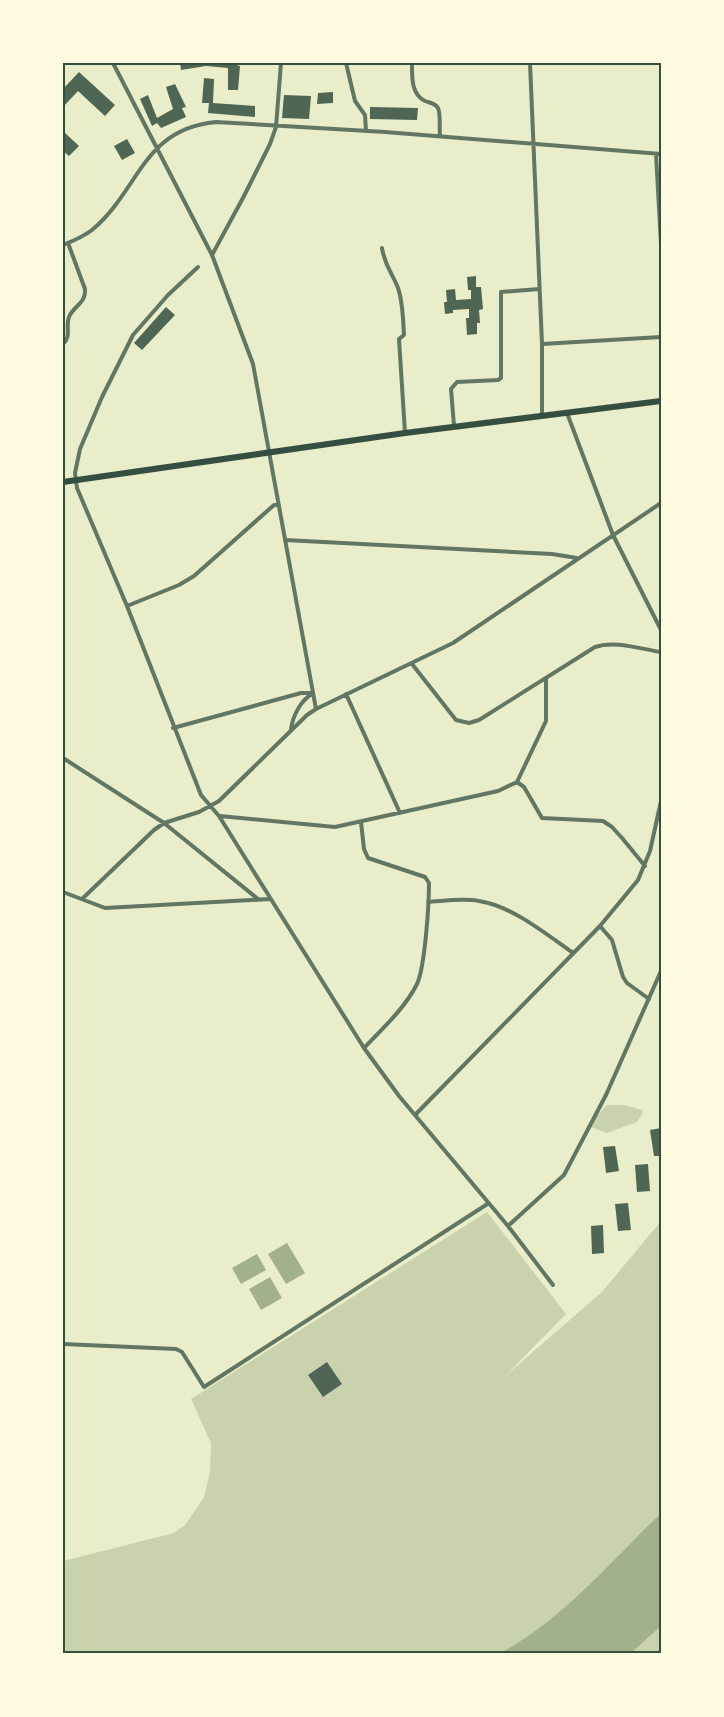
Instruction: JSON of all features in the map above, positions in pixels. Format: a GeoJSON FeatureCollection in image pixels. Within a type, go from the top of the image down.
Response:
{"type":"FeatureCollection","features":[{"type":"Feature","properties":{"kind":"main road"},"geometry":{"type":"LineString","coordinates":[[63,482],[454,426],[661,401]]}},
{"type":"Feature","properties":{"kind":"street"},"geometry":{"type":"LineString","coordinates":[[113,63],[212,255],[253,364],[316,709]]}},
{"type":"Feature","properties":{"kind":"street"},"geometry":{"type":"LineString","coordinates":[[212,255],[270,144],[276,127],[282,63]]}},
{"type":"Feature","properties":{"kind":"street"},"geometry":{"type":"LineString","coordinates":[[346,63],[355,101],[365,115],[366,131]]}},
{"type":"Feature","properties":{"kind":"street"},"geometry":{"type":"LineString","coordinates":[[412,63],[412,82],[416,93],[423,100],[435,104],[439,109],[440,136]]}},
{"type":"Feature","properties":{"kind":"street"},"geometry":{"type":"LineString","coordinates":[[530,63],[542,344],[542,416]]}},
{"type":"Feature","properties":{"kind":"street"},"geometry":{"type":"LineString","coordinates":[[63,344],[68,336],[70,316],[84,301],[86,295],[65,244],[90,231],[101,221],[158,147],[176,133],[201,124],[216,122],[366,131],[659,154],[661,244]]}},
{"type":"Feature","properties":{"kind":"street"},"geometry":{"type":"LineString","coordinates":[[382,248],[385,265],[398,285],[400,296],[404,335],[399,339],[405,433]]}},
{"type":"Feature","properties":{"kind":"street"},"geometry":{"type":"LineString","coordinates":[[198,267],[168,295],[133,335],[102,397],[80,449],[75,473],[77,488],[127,606],[201,795],[219,816],[364,1048],[414,1115],[508,1226],[553,1285]]}},
{"type":"Feature","properties":{"kind":"street"},"geometry":{"type":"LineString","coordinates":[[454,426],[451,389],[454,384],[501,378],[501,292],[540,289]]}},
{"type":"Feature","properties":{"kind":"street"},"geometry":{"type":"LineString","coordinates":[[542,344],[661,337]]}},
{"type":"Feature","properties":{"kind":"street"},"geometry":{"type":"LineString","coordinates":[[567,413],[613,535],[661,630]]}},
{"type":"Feature","properties":{"kind":"street"},"geometry":{"type":"LineString","coordinates":[[82,899],[154,830],[164,823],[211,807],[316,709],[412,664],[482,625],[661,503]]}},
{"type":"Feature","properties":{"kind":"street"},"geometry":{"type":"LineString","coordinates":[[127,606],[179,585],[194,576],[274,505],[279,505]]}},
{"type":"Feature","properties":{"kind":"street"},"geometry":{"type":"LineString","coordinates":[[285,540],[552,554],[578,558]]}},
{"type":"Feature","properties":{"kind":"street"},"geometry":{"type":"LineString","coordinates":[[412,664],[456,720],[469,723],[479,720],[588,650],[602,645],[618,645],[661,652]]}},
{"type":"Feature","properties":{"kind":"street"},"geometry":{"type":"LineString","coordinates":[[219,816],[335,827],[498,791],[517,782],[546,721],[546,678]]}},
{"type":"Feature","properties":{"kind":"street"},"geometry":{"type":"LineString","coordinates":[[173,728],[301,693],[312,693]]}},
{"type":"Feature","properties":{"kind":"street"},"geometry":{"type":"LineString","coordinates":[[291,731],[291,724],[305,698],[312,693]]}},
{"type":"Feature","properties":{"kind":"street"},"geometry":{"type":"LineString","coordinates":[[346,694],[400,813]]}},
{"type":"Feature","properties":{"kind":"street"},"geometry":{"type":"LineString","coordinates":[[63,758],[164,823],[258,899]]}},
{"type":"Feature","properties":{"kind":"street"},"geometry":{"type":"LineString","coordinates":[[517,782],[524,787],[542,818],[603,821],[622,837],[645,866]]}},
{"type":"Feature","properties":{"kind":"street"},"geometry":{"type":"LineString","coordinates":[[414,1115],[600,926],[638,880],[650,851],[661,801]]}},
{"type":"Feature","properties":{"kind":"street"},"geometry":{"type":"LineString","coordinates":[[361,822],[364,849],[368,858],[425,877],[429,883],[423,962],[418,981],[391,1020],[364,1048]]}},
{"type":"Feature","properties":{"kind":"street"},"geometry":{"type":"LineString","coordinates":[[63,892],[105,908],[270,899]]}},
{"type":"Feature","properties":{"kind":"street"},"geometry":{"type":"LineString","coordinates":[[428,902],[469,900],[489,903],[524,920],[573,953]]}},
{"type":"Feature","properties":{"kind":"street"},"geometry":{"type":"LineString","coordinates":[[600,926],[612,940],[623,977],[627,983],[649,999]]}},
{"type":"Feature","properties":{"kind":"street"},"geometry":{"type":"LineString","coordinates":[[508,1226],[564,1175],[606,1095],[661,971]]}},
{"type":"Feature","properties":{"kind":"street"},"geometry":{"type":"LineString","coordinates":[[63,1344],[176,1349],[182,1352],[204,1387],[489,1203]]}},
{"type":"Feature","properties":{"kind":"shaded area"},"geometry":{"type":"Polygon","coordinates":[[[607,1105],[624,1105],[642,1110],[643,1113],[637,1122],[607,1133],[591,1127],[607,1105]]]}},
{"type":"Feature","properties":{"kind":"shaded area"},"geometry":{"type":"Polygon","coordinates":[[[487,1212],[566,1314],[504,1377],[602,1292],[661,1221],[661,1513],[565,1608],[521,1641],[498,1654],[63,1654],[63,1561],[174,1533],[185,1525],[204,1497],[210,1472],[211,1443],[191,1399],[487,1212]]]}},
{"type":"Feature","properties":{"kind":"shaded area"},"geometry":{"type":"Polygon","coordinates":[[[287,1243],[305,1273],[286,1284],[268,1254],[287,1243]]]}},
{"type":"Feature","properties":{"kind":"shaded area"},"geometry":{"type":"Polygon","coordinates":[[[257,1254],[266,1270],[241,1284],[232,1268],[257,1254]]]}},
{"type":"Feature","properties":{"kind":"shaded area"},"geometry":{"type":"Polygon","coordinates":[[[270,1277],[282,1298],[261,1310],[249,1289],[270,1277]]]}},
{"type":"Feature","properties":{"kind":"shaded area"},"geometry":{"type":"Polygon","coordinates":[[[661,1513],[661,1626],[630,1654],[498,1654],[543,1625],[564,1608],[661,1513]]]}},
{"type":"Feature","properties":{"kind":"shaded area"},"geometry":{"type":"Polygon","coordinates":[[[661,1626],[661,1654],[630,1654],[661,1626]]]}},
{"type":"Feature","properties":{"kind":"building"},"geometry":{"type":"Polygon","coordinates":[[[180,63],[230,63],[240,66],[238,90],[228,90],[228,68],[206,66],[181,70],[180,63]]]}},
{"type":"Feature","properties":{"kind":"building"},"geometry":{"type":"Polygon","coordinates":[[[79,72],[115,105],[105,116],[78,91],[63,107],[63,89],[79,72]]]}},
{"type":"Feature","properties":{"kind":"building"},"geometry":{"type":"Polygon","coordinates":[[[204,78],[214,79],[213,103],[255,106],[255,117],[208,113],[209,103],[202,103],[204,78]]]}},
{"type":"Feature","properties":{"kind":"building"},"geometry":{"type":"Polygon","coordinates":[[[175,84],[186,107],[182,108],[186,117],[161,128],[157,123],[152,126],[140,99],[148,95],[157,118],[173,109],[166,87],[175,84]]]}},
{"type":"Feature","properties":{"kind":"building"},"geometry":{"type":"Polygon","coordinates":[[[333,92],[333,103],[317,104],[318,93],[333,92]]]}},
{"type":"Feature","properties":{"kind":"building"},"geometry":{"type":"Polygon","coordinates":[[[284,95],[311,96],[309,119],[282,118],[284,95]]]}},
{"type":"Feature","properties":{"kind":"building"},"geometry":{"type":"Polygon","coordinates":[[[370,107],[418,108],[417,120],[370,119],[370,107]]]}},
{"type":"Feature","properties":{"kind":"building"},"geometry":{"type":"Polygon","coordinates":[[[63,131],[79,146],[69,156],[63,151],[63,131]]]}},
{"type":"Feature","properties":{"kind":"building"},"geometry":{"type":"Polygon","coordinates":[[[127,139],[135,153],[122,160],[114,146],[127,139]]]}},
{"type":"Feature","properties":{"kind":"building"},"geometry":{"type":"Polygon","coordinates":[[[476,276],[476,287],[481,287],[483,309],[479,310],[480,323],[477,323],[477,334],[467,335],[466,318],[469,318],[469,309],[453,310],[453,313],[445,314],[444,302],[447,302],[446,290],[455,289],[456,300],[471,299],[467,277],[476,276]]]}},
{"type":"Feature","properties":{"kind":"building"},"geometry":{"type":"Polygon","coordinates":[[[166,307],[175,315],[142,350],[134,343],[166,307]]]}},
{"type":"Feature","properties":{"kind":"building"},"geometry":{"type":"Polygon","coordinates":[[[661,1128],[661,1156],[654,1156],[650,1130],[661,1128]]]}},
{"type":"Feature","properties":{"kind":"building"},"geometry":{"type":"Polygon","coordinates":[[[615,1146],[619,1171],[606,1173],[603,1147],[615,1146]]]}},
{"type":"Feature","properties":{"kind":"building"},"geometry":{"type":"Polygon","coordinates":[[[648,1164],[650,1191],[637,1192],[635,1165],[648,1164]]]}},
{"type":"Feature","properties":{"kind":"building"},"geometry":{"type":"Polygon","coordinates":[[[628,1203],[631,1230],[618,1231],[615,1204],[628,1203]]]}},
{"type":"Feature","properties":{"kind":"building"},"geometry":{"type":"Polygon","coordinates":[[[603,1225],[604,1253],[592,1254],[591,1226],[603,1225]]]}},
{"type":"Feature","properties":{"kind":"building"},"geometry":{"type":"Polygon","coordinates":[[[327,1362],[342,1384],[323,1397],[308,1375],[327,1362]]]}}]}
